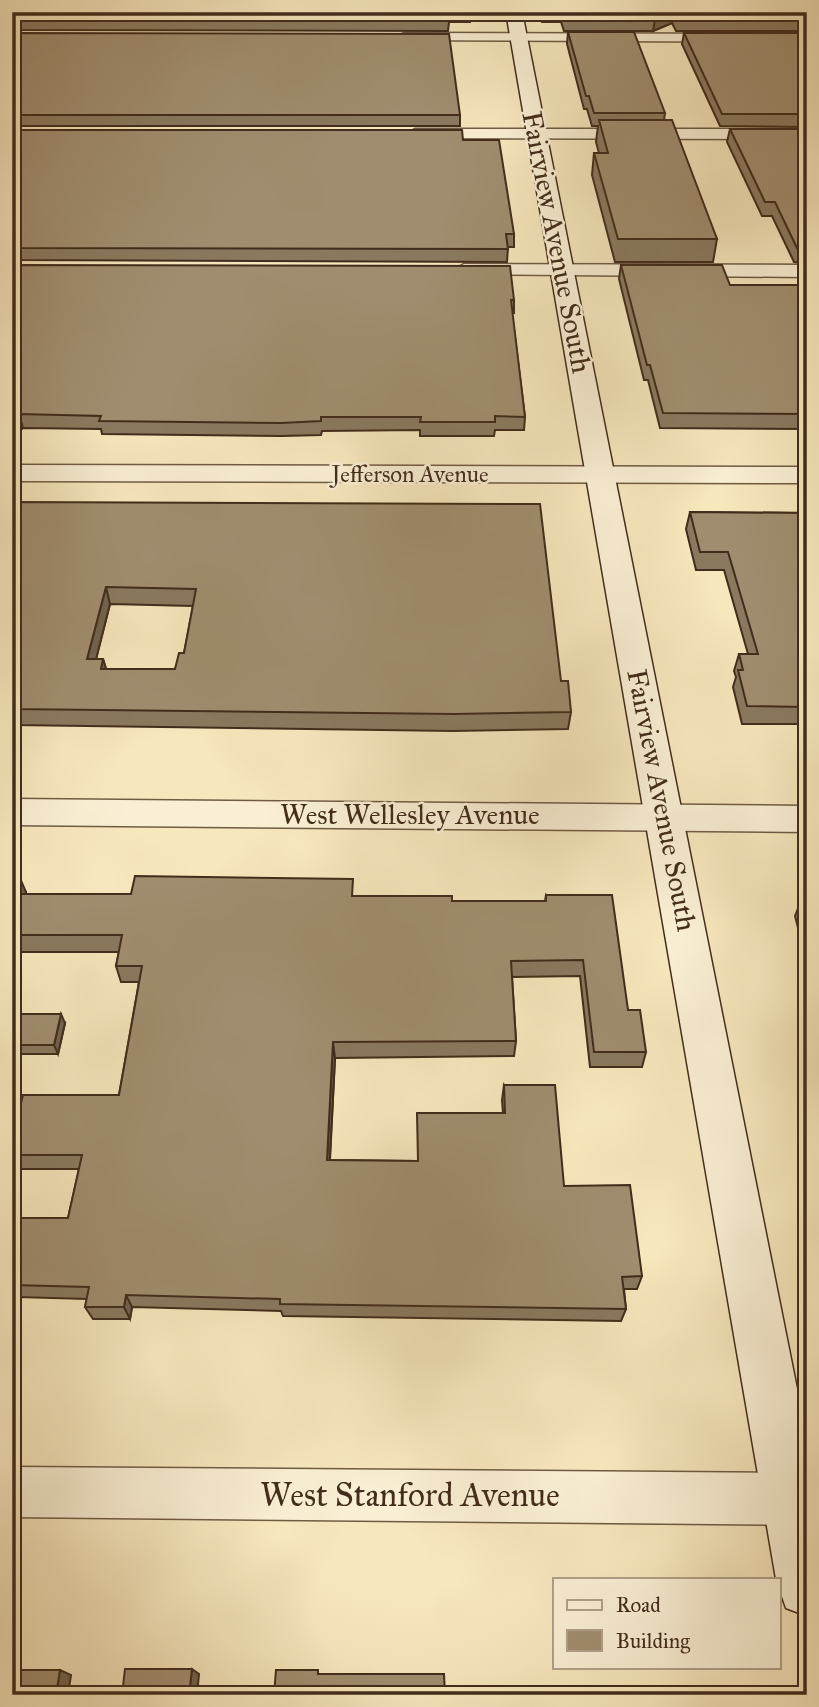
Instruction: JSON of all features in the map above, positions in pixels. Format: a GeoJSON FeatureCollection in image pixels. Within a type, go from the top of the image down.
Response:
{"type":"FeatureCollection","features":[{"type":"Feature","properties":{"kind":"street"},"geometry":{"type":"LineString","coordinates":[[390,37],[517,25],[807,38]]}},
{"type":"Feature","properties":{"kind":"street","name":"Fairview Avenue South"},"geometry":{"type":"LineString","coordinates":[[517,25],[666,818],[799,1499],[807,1587]]}},
{"type":"Feature","properties":{"kind":"street"},"geometry":{"type":"LineString","coordinates":[[392,134],[807,134]]}},
{"type":"Feature","properties":{"kind":"street"},"geometry":{"type":"LineString","coordinates":[[446,270],[807,271]]}},
{"type":"Feature","properties":{"kind":"street","name":"Jefferson Avenue"},"geometry":{"type":"LineString","coordinates":[[12,473],[807,475]]}},
{"type":"Feature","properties":{"kind":"street","name":"West Wellesley Avenue"},"geometry":{"type":"LineString","coordinates":[[12,812],[612,815],[807,819]]}},
{"type":"Feature","properties":{"kind":"street","name":"West Stanford Avenue"},"geometry":{"type":"LineString","coordinates":[[12,1492],[799,1499]]}},
{"type":"Feature","properties":{"kind":"building"},"geometry":{"type":"Polygon","coordinates":[[[12,12],[448,12],[449,21],[12,20],[12,12]]]}},
{"type":"Feature","properties":{"kind":"building"},"geometry":{"type":"Polygon","coordinates":[[[563,12],[673,12],[655,20],[565,20],[563,12]]]}},
{"type":"Feature","properties":{"kind":"building"},"geometry":{"type":"Polygon","coordinates":[[[674,12],[807,12],[807,20],[678,20],[674,12]]]}},
{"type":"Feature","properties":{"kind":"building"},"geometry":{"type":"Polygon","coordinates":[[[568,32],[634,32],[665,113],[594,113],[589,96],[586,96],[568,32]]]}},
{"type":"Feature","properties":{"kind":"building"},"geometry":{"type":"Polygon","coordinates":[[[12,33],[449,34],[460,115],[12,115],[12,33]]]}},
{"type":"Feature","properties":{"kind":"building"},"geometry":{"type":"Polygon","coordinates":[[[684,33],[807,33],[807,114],[722,114],[684,33]]]}},
{"type":"Feature","properties":{"kind":"building"},"geometry":{"type":"Polygon","coordinates":[[[599,120],[672,120],[717,239],[618,239],[594,153],[608,153],[599,120]]]}},
{"type":"Feature","properties":{"kind":"building"},"geometry":{"type":"Polygon","coordinates":[[[730,129],[807,129],[807,249],[797,248],[775,202],[765,202],[730,129]]]}},
{"type":"Feature","properties":{"kind":"building"},"geometry":{"type":"Polygon","coordinates":[[[12,130],[462,130],[463,140],[499,140],[514,234],[506,234],[508,249],[12,248],[12,130]]]}},
{"type":"Feature","properties":{"kind":"building"},"geometry":{"type":"Polygon","coordinates":[[[12,265],[510,266],[514,300],[511,300],[525,417],[495,416],[495,422],[420,422],[421,417],[321,417],[321,421],[281,423],[99,421],[101,416],[19,414],[12,421],[12,265]]]}},
{"type":"Feature","properties":{"kind":"building"},"geometry":{"type":"Polygon","coordinates":[[[621,265],[722,265],[730,285],[807,285],[807,414],[663,413],[650,365],[647,365],[621,265]]]}},
{"type":"Feature","properties":{"kind":"building"},"geometry":{"type":"Polygon","coordinates":[[[12,502],[540,504],[561,681],[568,681],[571,712],[454,714],[12,709],[12,502]],[[106,587],[87,659],[103,659],[101,669],[175,669],[179,653],[184,653],[196,589],[106,587]]]}},
{"type":"Feature","properties":{"kind":"building"},"geometry":{"type":"Polygon","coordinates":[[[690,512],[807,513],[807,707],[747,706],[738,670],[743,670],[739,654],[758,654],[728,552],[700,552],[690,512]]]}},
{"type":"Feature","properties":{"kind":"building"},"geometry":{"type":"Polygon","coordinates":[[[12,876],[19,876],[15,894],[131,894],[135,876],[353,879],[352,896],[452,896],[452,901],[546,901],[546,895],[612,895],[628,1010],[640,1010],[646,1052],[594,1052],[583,960],[511,961],[516,1041],[333,1042],[327,1160],[418,1161],[417,1113],[505,1113],[504,1085],[555,1085],[564,1186],[630,1185],[642,1276],[622,1277],[626,1309],[280,1304],[280,1299],[126,1295],[124,1307],[85,1307],[89,1287],[12,1285],[12,1218],[68,1218],[82,1155],[12,1155],[12,1139],[23,1095],[119,1095],[142,966],[116,966],[122,935],[12,935],[12,876]]]}},
{"type":"Feature","properties":{"kind":"building"},"geometry":{"type":"Polygon","coordinates":[[[802,898],[807,898],[807,914],[802,898]]]}},
{"type":"Feature","properties":{"kind":"building"},"geometry":{"type":"Polygon","coordinates":[[[20,1014],[61,1014],[54,1045],[12,1045],[20,1014]]]}},
{"type":"Feature","properties":{"kind":"building"},"geometry":{"type":"Polygon","coordinates":[[[125,1669],[192,1669],[189,1695],[122,1695],[125,1669]]]}},
{"type":"Feature","properties":{"kind":"building"},"geometry":{"type":"Polygon","coordinates":[[[12,1670],[60,1670],[56,1695],[12,1695],[12,1670]]]}},
{"type":"Feature","properties":{"kind":"building"},"geometry":{"type":"Polygon","coordinates":[[[276,1670],[318,1670],[318,1674],[444,1674],[445,1695],[274,1695],[276,1670]]]}}]}
